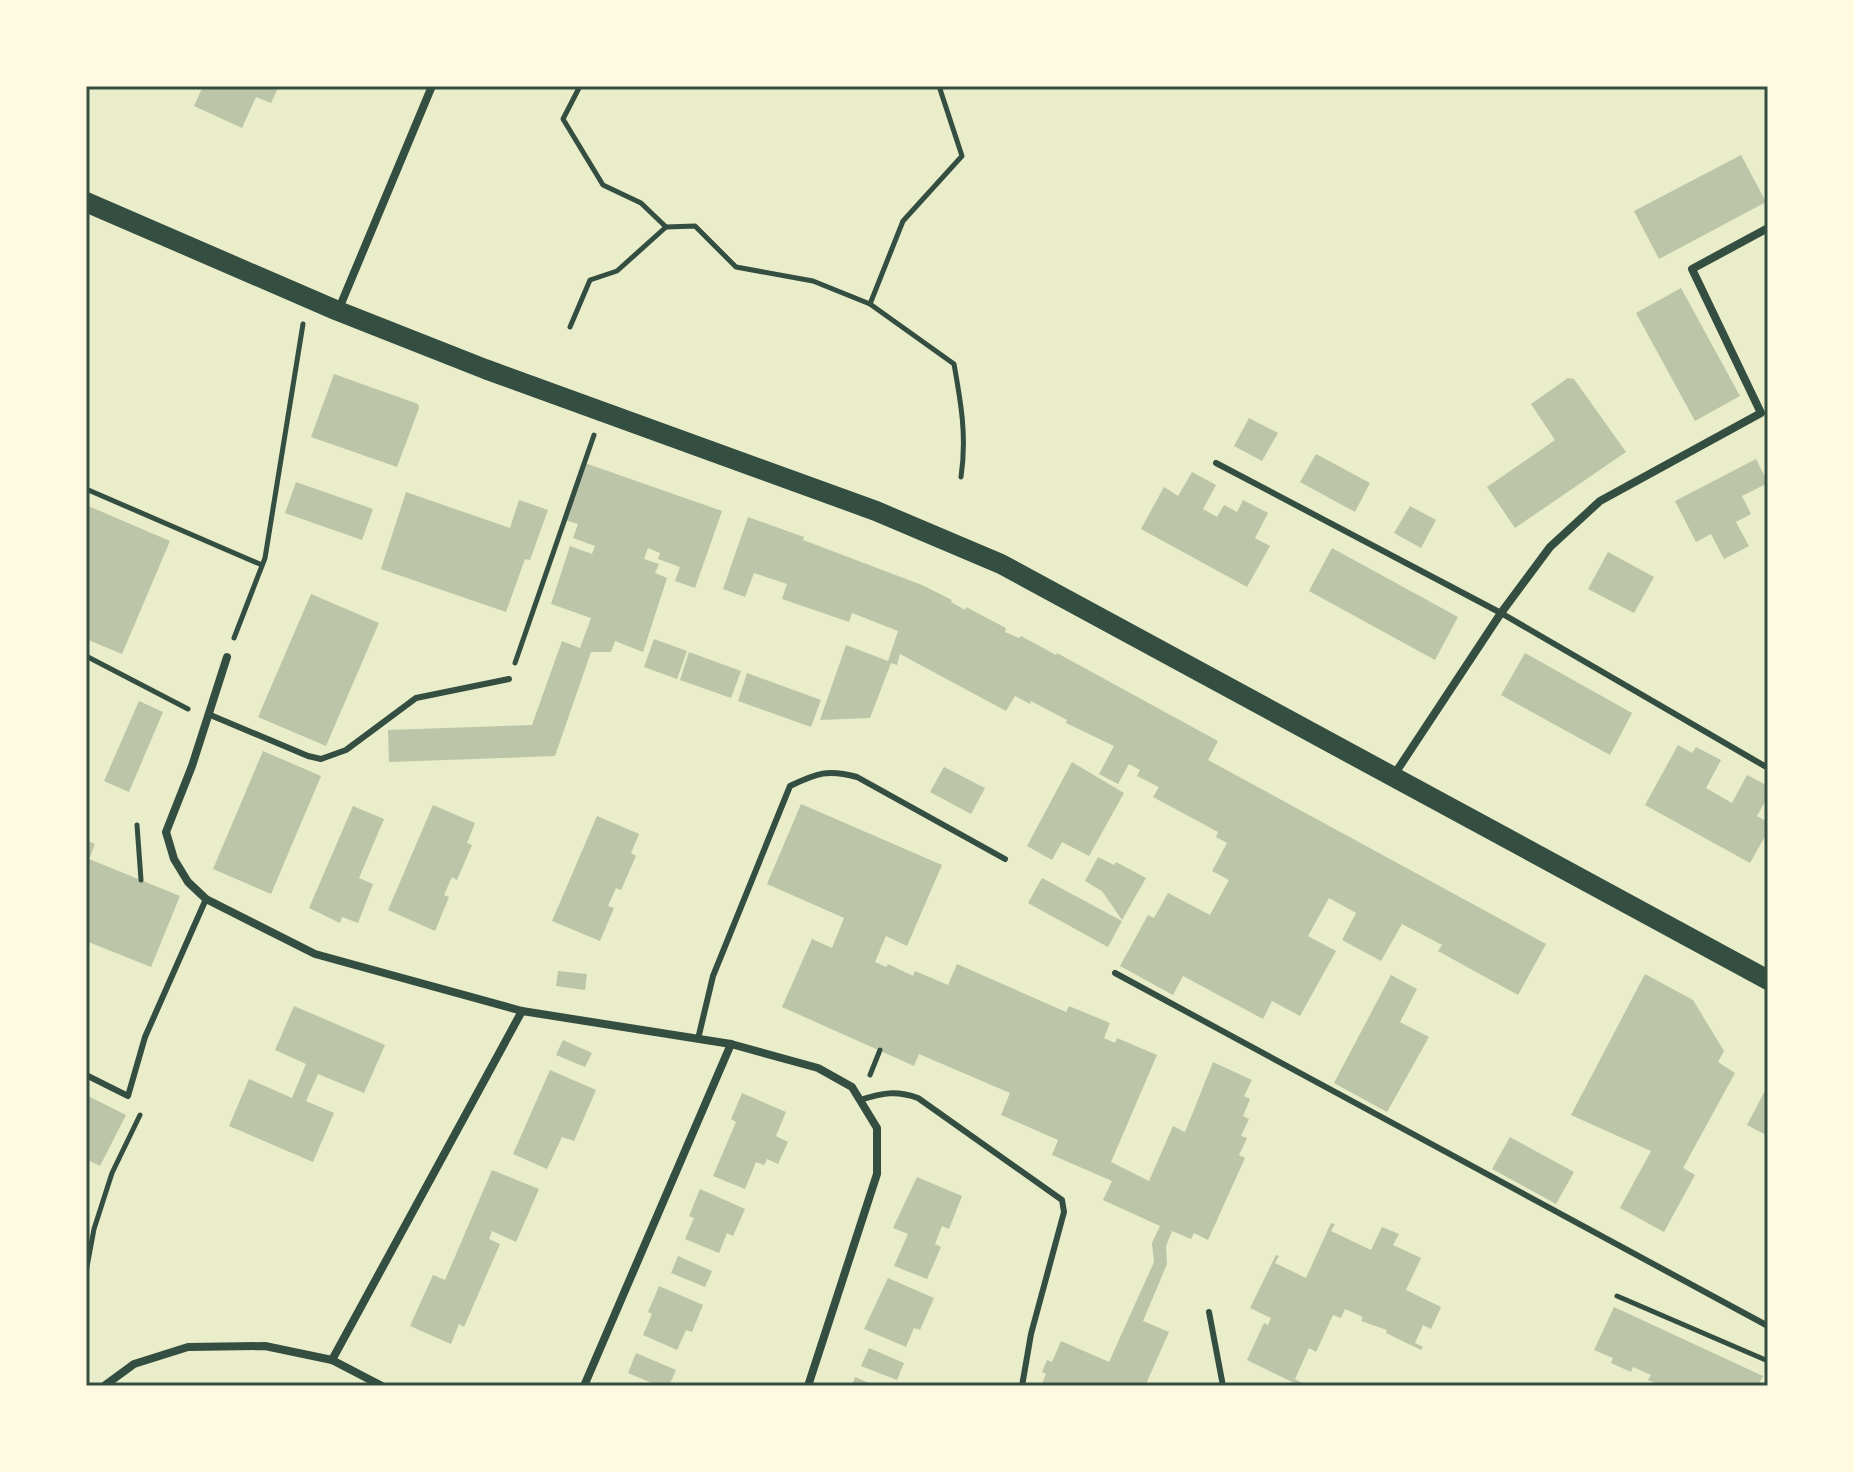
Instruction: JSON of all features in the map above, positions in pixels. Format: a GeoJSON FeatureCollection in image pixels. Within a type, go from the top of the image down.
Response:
{"type":"FeatureCollection","features":[{"type":"Feature","properties":{"kind":"main road"},"geometry":{"type":"LineString","coordinates":[[86,202],[338,311],[876,511],[1001,564],[1768,980]]}},
{"type":"Feature","properties":{"kind":"street"},"geometry":{"type":"LineString","coordinates":[[338,311],[432,86]]}},
{"type":"Feature","properties":{"kind":"street"},"geometry":{"type":"LineString","coordinates":[[1394,775],[1501,613],[1550,547],[1600,501],[1765,411],[1692,269],[1768,228]]}},
{"type":"Feature","properties":{"kind":"street"},"geometry":{"type":"LineString","coordinates":[[227,657],[166,832],[174,859],[188,882],[206,899],[315,954],[522,1011],[731,1044],[818,1068],[852,1087],[877,1128],[877,1174],[808,1386]]}},
{"type":"Feature","properties":{"kind":"street"},"geometry":{"type":"LineString","coordinates":[[332,1360],[522,1011]]}},
{"type":"Feature","properties":{"kind":"street"},"geometry":{"type":"LineString","coordinates":[[584,1386],[731,1044]]}},
{"type":"Feature","properties":{"kind":"street"},"geometry":{"type":"LineString","coordinates":[[104,1386],[134,1364],[188,1347],[265,1346],[332,1360],[382,1386]]}},
{"type":"Feature","properties":{"kind":"lane"},"geometry":{"type":"LineString","coordinates":[[1216,463],[1501,613],[1768,768]]}},
{"type":"Feature","properties":{"kind":"lane"},"geometry":{"type":"LineString","coordinates":[[208,717],[321,759],[346,750],[416,698],[509,679]]}},
{"type":"Feature","properties":{"kind":"lane"},"geometry":{"type":"LineString","coordinates":[[698,1039],[713,976],[790,786],[814,774],[835,771],[857,777],[1005,859]]}},
{"type":"Feature","properties":{"kind":"lane"},"geometry":{"type":"LineString","coordinates":[[86,1075],[128,1096],[145,1037],[206,899]]}},
{"type":"Feature","properties":{"kind":"lane"},"geometry":{"type":"LineString","coordinates":[[1115,973],[1768,1326]]}},
{"type":"Feature","properties":{"kind":"lane"},"geometry":{"type":"LineString","coordinates":[[860,1100],[889,1091],[918,1098],[1062,1200],[1064,1212],[1034,1321],[1022,1386]]}},
{"type":"Feature","properties":{"kind":"lane"},"geometry":{"type":"LineString","coordinates":[[1209,1312],[1223,1386]]}},
{"type":"Feature","properties":{"kind":"path"},"geometry":{"type":"LineString","coordinates":[[580,86],[563,119],[603,185],[641,203],[666,227]]}},
{"type":"Feature","properties":{"kind":"path"},"geometry":{"type":"LineString","coordinates":[[870,304],[903,221],[962,156],[939,86]]}},
{"type":"Feature","properties":{"kind":"path"},"geometry":{"type":"LineString","coordinates":[[570,327],[590,280],[617,271],[666,227],[695,226],[736,267],[813,281],[870,304],[954,364],[964,416],[965,452],[961,477]]}},
{"type":"Feature","properties":{"kind":"path"},"geometry":{"type":"LineString","coordinates":[[227,657],[262,565],[307,298]]}},
{"type":"Feature","properties":{"kind":"path"},"geometry":{"type":"LineString","coordinates":[[509,679],[602,411]]}},
{"type":"Feature","properties":{"kind":"path"},"geometry":{"type":"LineString","coordinates":[[86,489],[262,565]]}},
{"type":"Feature","properties":{"kind":"path"},"geometry":{"type":"LineString","coordinates":[[86,656],[208,717]]}},
{"type":"Feature","properties":{"kind":"path"},"geometry":{"type":"LineString","coordinates":[[137,825],[141,880]]}},
{"type":"Feature","properties":{"kind":"path"},"geometry":{"type":"LineString","coordinates":[[86,1272],[94,1229],[112,1173],[145,1103],[128,1096]]}},
{"type":"Feature","properties":{"kind":"path"},"geometry":{"type":"LineString","coordinates":[[1617,1296],[1768,1361]]}},
{"type":"Feature","properties":{"kind":"building"},"geometry":{"type":"Polygon","coordinates":[[[203,86],[279,86],[271,103],[256,97],[242,128],[194,106],[203,86]]]}},
{"type":"Feature","properties":{"kind":"building"},"geometry":{"type":"Polygon","coordinates":[[[1741,155],[1766,202],[1659,259],[1634,211],[1741,155]]]}},
{"type":"Feature","properties":{"kind":"building"},"geometry":{"type":"Polygon","coordinates":[[[1681,288],[1740,396],[1695,421],[1636,313],[1681,288]]]}},
{"type":"Feature","properties":{"kind":"building"},"geometry":{"type":"Polygon","coordinates":[[[334,374],[418,404],[397,467],[311,437],[334,374]]]}},
{"type":"Feature","properties":{"kind":"building"},"geometry":{"type":"Polygon","coordinates":[[[1568,378],[1574,379],[1626,452],[1515,528],[1487,487],[1555,440],[1531,404],[1568,378]]]}},
{"type":"Feature","properties":{"kind":"building"},"geometry":{"type":"Polygon","coordinates":[[[1249,418],[1278,433],[1262,461],[1234,446],[1249,418]]]}},
{"type":"Feature","properties":{"kind":"building"},"geometry":{"type":"Polygon","coordinates":[[[1316,454],[1370,483],[1355,512],[1300,482],[1316,454]]]}},
{"type":"Feature","properties":{"kind":"building"},"geometry":{"type":"Polygon","coordinates":[[[1756,459],[1768,483],[1742,496],[1751,514],[1736,522],[1749,546],[1724,559],[1711,534],[1696,542],[1675,501],[1756,459]]]}},
{"type":"Feature","properties":{"kind":"building"},"geometry":{"type":"Polygon","coordinates":[[[582,462],[722,511],[695,588],[675,581],[680,567],[658,559],[660,553],[648,548],[644,559],[659,564],[655,573],[667,578],[643,652],[615,641],[611,652],[591,652],[555,756],[389,762],[388,730],[532,725],[562,641],[580,648],[591,618],[551,604],[570,546],[592,554],[595,546],[573,538],[578,524],[562,519],[582,462]]]}},
{"type":"Feature","properties":{"kind":"building"},"geometry":{"type":"Polygon","coordinates":[[[1192,472],[1216,485],[1203,509],[1217,517],[1224,505],[1237,512],[1243,500],[1268,513],[1255,538],[1270,546],[1247,587],[1141,529],[1164,487],[1178,496],[1192,472]]]}},
{"type":"Feature","properties":{"kind":"building"},"geometry":{"type":"Polygon","coordinates":[[[296,482],[373,509],[362,540],[285,513],[296,482]]]}},
{"type":"Feature","properties":{"kind":"building"},"geometry":{"type":"Polygon","coordinates":[[[406,492],[510,528],[519,500],[548,510],[530,560],[525,559],[506,612],[381,569],[406,492]]]}},
{"type":"Feature","properties":{"kind":"building"},"geometry":{"type":"Polygon","coordinates":[[[86,505],[170,541],[122,654],[86,639],[86,505]]]}},
{"type":"Feature","properties":{"kind":"building"},"geometry":{"type":"Polygon","coordinates":[[[1410,506],[1436,520],[1421,548],[1394,533],[1410,506]]]}},
{"type":"Feature","properties":{"kind":"building"},"geometry":{"type":"Polygon","coordinates":[[[748,517],[922,585],[965,610],[966,607],[1006,628],[1005,632],[1057,653],[1218,741],[1208,760],[1546,944],[1518,995],[1438,951],[1442,945],[1402,924],[1381,961],[1342,940],[1356,913],[1329,898],[1308,936],[1336,951],[1300,1016],[1272,1001],[1263,1019],[1183,976],[1173,995],[1120,966],[1148,915],[1154,918],[1168,893],[1210,915],[1229,880],[1212,871],[1227,843],[1216,837],[1218,832],[1153,797],[1159,787],[1137,776],[1140,770],[1129,764],[1118,784],[1099,774],[1114,746],[1066,723],[1067,720],[1031,701],[1030,704],[1015,696],[1006,711],[900,654],[897,665],[891,663],[870,718],[820,720],[846,645],[888,661],[898,631],[852,613],[849,622],[782,599],[787,584],[754,573],[745,597],[723,589],[748,517]]]}},
{"type":"Feature","properties":{"kind":"building"},"geometry":{"type":"Polygon","coordinates":[[[1332,548],[1458,617],[1435,660],[1309,591],[1332,548]]]}},
{"type":"Feature","properties":{"kind":"building"},"geometry":{"type":"Polygon","coordinates":[[[1608,552],[1654,577],[1634,613],[1588,589],[1608,552]]]}},
{"type":"Feature","properties":{"kind":"building"},"geometry":{"type":"Polygon","coordinates":[[[311,594],[379,623],[326,746],[258,717],[311,594]]]}},
{"type":"Feature","properties":{"kind":"building"},"geometry":{"type":"Polygon","coordinates":[[[654,639],[687,651],[677,679],[644,667],[654,639]]]}},
{"type":"Feature","properties":{"kind":"building"},"geometry":{"type":"Polygon","coordinates":[[[689,652],[741,671],[731,698],[680,680],[689,652]]]}},
{"type":"Feature","properties":{"kind":"building"},"geometry":{"type":"Polygon","coordinates":[[[1525,653],[1632,713],[1610,755],[1501,695],[1525,653]]]}},
{"type":"Feature","properties":{"kind":"building"},"geometry":{"type":"Polygon","coordinates":[[[747,673],[821,700],[811,727],[738,701],[747,673]]]}},
{"type":"Feature","properties":{"kind":"building"},"geometry":{"type":"Polygon","coordinates":[[[139,701],[163,712],[129,792],[104,781],[139,701]]]}},
{"type":"Feature","properties":{"kind":"building"},"geometry":{"type":"Polygon","coordinates":[[[1678,745],[1692,753],[1696,747],[1721,760],[1706,788],[1732,803],[1747,775],[1768,786],[1768,796],[1757,816],[1768,822],[1768,831],[1750,863],[1645,805],[1678,745]]]}},
{"type":"Feature","properties":{"kind":"building"},"geometry":{"type":"Polygon","coordinates":[[[263,751],[321,776],[271,894],[213,869],[263,751]]]}},
{"type":"Feature","properties":{"kind":"building"},"geometry":{"type":"Polygon","coordinates":[[[1072,762],[1124,793],[1089,856],[1062,842],[1052,860],[1027,846],[1072,762]]]}},
{"type":"Feature","properties":{"kind":"building"},"geometry":{"type":"Polygon","coordinates":[[[944,767],[985,788],[971,814],[930,792],[944,767]]]}},
{"type":"Feature","properties":{"kind":"building"},"geometry":{"type":"Polygon","coordinates":[[[801,804],[942,865],[907,946],[886,936],[875,962],[886,967],[888,964],[913,976],[915,971],[948,985],[957,964],[1066,1012],[1069,1006],[1110,1023],[1104,1038],[1115,1043],[1117,1038],[1157,1055],[1111,1162],[1149,1181],[1173,1126],[1185,1132],[1213,1062],[1252,1080],[1244,1096],[1250,1099],[1243,1116],[1249,1119],[1241,1136],[1247,1138],[1239,1155],[1245,1158],[1208,1240],[1194,1233],[1191,1239],[1172,1231],[1166,1246],[1167,1264],[1143,1321],[1169,1332],[1145,1386],[1041,1386],[1047,1360],[1052,1362],[1061,1341],[1109,1362],[1154,1262],[1152,1243],[1160,1226],[1103,1200],[1112,1181],[1052,1155],[1058,1140],[1001,1115],[1010,1093],[919,1054],[914,1066],[782,1007],[812,939],[832,948],[844,918],[767,884],[801,804]]]}},
{"type":"Feature","properties":{"kind":"building"},"geometry":{"type":"Polygon","coordinates":[[[433,805],[475,823],[467,843],[472,845],[457,880],[452,877],[444,895],[449,897],[435,931],[388,910],[433,805]]]}},
{"type":"Feature","properties":{"kind":"building"},"geometry":{"type":"Polygon","coordinates":[[[353,806],[384,819],[359,878],[373,884],[358,923],[342,917],[340,923],[309,908],[353,806]]]}},
{"type":"Feature","properties":{"kind":"building"},"geometry":{"type":"Polygon","coordinates":[[[597,816],[639,834],[631,853],[636,856],[621,890],[616,888],[608,906],[614,908],[600,941],[552,921],[597,816]]]}},
{"type":"Feature","properties":{"kind":"building"},"geometry":{"type":"Polygon","coordinates":[[[86,840],[95,844],[89,859],[180,896],[151,967],[86,941],[86,840]]]}},
{"type":"Feature","properties":{"kind":"building"},"geometry":{"type":"Polygon","coordinates":[[[1098,857],[1114,865],[1116,862],[1146,878],[1122,920],[1102,891],[1085,881],[1098,857]]]}},
{"type":"Feature","properties":{"kind":"building"},"geometry":{"type":"Polygon","coordinates":[[[1042,878],[1122,921],[1108,947],[1028,903],[1042,878]]]}},
{"type":"Feature","properties":{"kind":"building"},"geometry":{"type":"Polygon","coordinates":[[[558,971],[587,974],[585,990],[556,986],[558,971]]]}},
{"type":"Feature","properties":{"kind":"building"},"geometry":{"type":"Polygon","coordinates":[[[1645,974],[1693,1000],[1724,1051],[1718,1062],[1735,1073],[1683,1168],[1695,1175],[1664,1232],[1620,1208],[1651,1151],[1571,1115],[1645,974]]]}},
{"type":"Feature","properties":{"kind":"building"},"geometry":{"type":"Polygon","coordinates":[[[1391,975],[1417,989],[1400,1022],[1429,1037],[1387,1112],[1334,1083],[1391,975]]]}},
{"type":"Feature","properties":{"kind":"building"},"geometry":{"type":"Polygon","coordinates":[[[294,1006],[385,1045],[364,1093],[318,1074],[306,1101],[334,1113],[313,1162],[229,1126],[249,1079],[292,1098],[306,1064],[275,1050],[294,1006]]]}},
{"type":"Feature","properties":{"kind":"building"},"geometry":{"type":"Polygon","coordinates":[[[563,1040],[592,1053],[585,1067],[556,1055],[563,1040]]]}},
{"type":"Feature","properties":{"kind":"building"},"geometry":{"type":"Polygon","coordinates":[[[550,1070],[596,1090],[574,1141],[562,1137],[547,1169],[513,1154],[550,1070]]]}},
{"type":"Feature","properties":{"kind":"building"},"geometry":{"type":"Polygon","coordinates":[[[1768,1085],[1768,1136],[1747,1125],[1768,1085]]]}},
{"type":"Feature","properties":{"kind":"building"},"geometry":{"type":"Polygon","coordinates":[[[742,1093],[786,1112],[776,1136],[788,1142],[778,1164],[767,1159],[764,1165],[756,1162],[745,1189],[713,1176],[736,1122],[731,1119],[742,1093]]]}},
{"type":"Feature","properties":{"kind":"building"},"geometry":{"type":"Polygon","coordinates":[[[86,1095],[126,1115],[100,1166],[86,1159],[86,1095]]]}},
{"type":"Feature","properties":{"kind":"building"},"geometry":{"type":"Polygon","coordinates":[[[1510,1137],[1574,1172],[1556,1204],[1492,1169],[1510,1137]]]}},
{"type":"Feature","properties":{"kind":"building"},"geometry":{"type":"Polygon","coordinates":[[[492,1170],[539,1189],[516,1242],[492,1231],[489,1239],[500,1244],[464,1327],[459,1324],[451,1344],[410,1326],[433,1275],[445,1280],[492,1170]]]}},
{"type":"Feature","properties":{"kind":"building"},"geometry":{"type":"Polygon","coordinates":[[[917,1177],[962,1196],[949,1229],[942,1226],[935,1244],[941,1247],[927,1279],[894,1266],[908,1234],[893,1228],[917,1177]]]}},
{"type":"Feature","properties":{"kind":"building"},"geometry":{"type":"Polygon","coordinates":[[[700,1189],[745,1209],[733,1236],[727,1233],[719,1253],[685,1239],[694,1218],[689,1216],[700,1189]]]}},
{"type":"Feature","properties":{"kind":"building"},"geometry":{"type":"Polygon","coordinates":[[[1331,1223],[1335,1224],[1331,1231],[1371,1250],[1382,1227],[1399,1234],[1393,1245],[1421,1258],[1406,1290],[1441,1307],[1431,1329],[1423,1325],[1415,1343],[1423,1347],[1421,1350],[1386,1333],[1387,1330],[1361,1321],[1363,1317],[1345,1309],[1341,1318],[1333,1315],[1316,1352],[1309,1348],[1295,1379],[1302,1383],[1300,1386],[1247,1360],[1264,1323],[1268,1325],[1271,1318],[1250,1308],[1276,1255],[1279,1256],[1275,1263],[1306,1278],[1331,1223]]]}},
{"type":"Feature","properties":{"kind":"building"},"geometry":{"type":"Polygon","coordinates":[[[678,1256],[712,1271],[705,1287],[671,1273],[678,1256]]]}},
{"type":"Feature","properties":{"kind":"building"},"geometry":{"type":"Polygon","coordinates":[[[888,1278],[934,1298],[920,1330],[914,1328],[906,1347],[864,1329],[888,1278]]]}},
{"type":"Feature","properties":{"kind":"building"},"geometry":{"type":"Polygon","coordinates":[[[659,1286],[703,1305],[692,1332],[686,1330],[677,1350],[643,1335],[659,1286]]]}},
{"type":"Feature","properties":{"kind":"building"},"geometry":{"type":"Polygon","coordinates":[[[1614,1307],[1763,1376],[1758,1386],[1662,1386],[1648,1380],[1651,1375],[1633,1367],[1631,1372],[1611,1363],[1613,1358],[1594,1350],[1614,1307]]]}},
{"type":"Feature","properties":{"kind":"building"},"geometry":{"type":"Polygon","coordinates":[[[869,1348],[904,1363],[897,1380],[861,1366],[869,1348]]]}},
{"type":"Feature","properties":{"kind":"building"},"geometry":{"type":"Polygon","coordinates":[[[636,1353],[676,1370],[669,1386],[659,1386],[628,1373],[636,1353]]]}},
{"type":"Feature","properties":{"kind":"building"},"geometry":{"type":"Polygon","coordinates":[[[855,1377],[876,1386],[852,1386],[855,1377]]]}}]}
